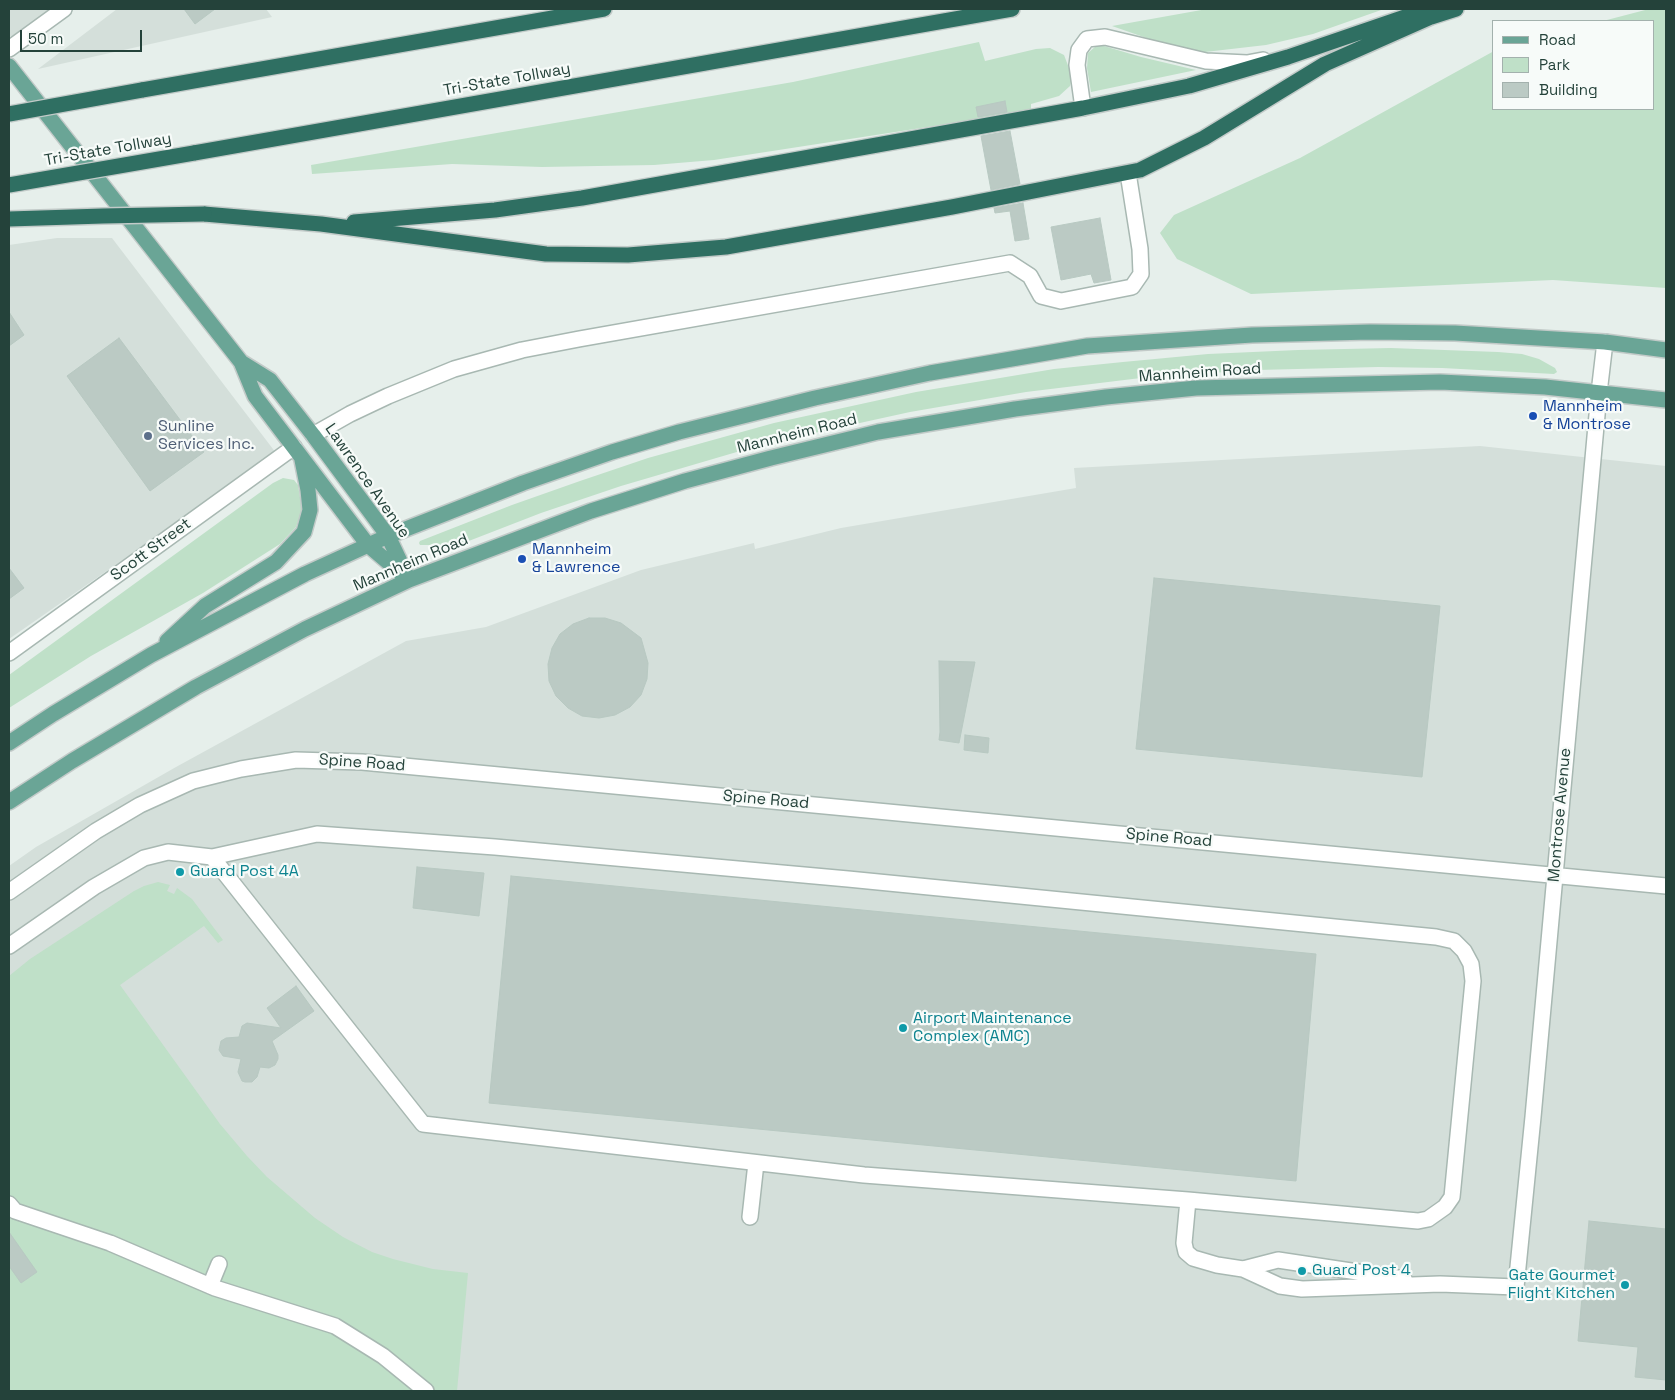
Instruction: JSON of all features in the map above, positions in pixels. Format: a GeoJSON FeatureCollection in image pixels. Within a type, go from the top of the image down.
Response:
{"type":"FeatureCollection","features":[{"type":"Feature","properties":{"kind":"highway"},"geometry":{"type":"LineString","coordinates":[[9,114],[604,9]]}},
{"type":"Feature","properties":{"kind":"highway","name":"Tri-State Tollway"},"geometry":{"type":"LineString","coordinates":[[9,185],[1012,9]]}},
{"type":"Feature","properties":{"kind":"highway"},"geometry":{"type":"LineString","coordinates":[[320,224],[495,210],[582,198],[1083,108],[1189,86],[1288,57],[1428,9]]}},
{"type":"Feature","properties":{"kind":"highway"},"geometry":{"type":"LineString","coordinates":[[9,219],[204,214],[320,224],[546,254],[628,255],[726,247],[952,208],[1140,170],[1204,138],[1325,64],[1431,17],[1456,9]]}},
{"type":"Feature","properties":{"kind":"main road","name":"Lawrence Avenue"},"geometry":{"type":"LineString","coordinates":[[9,66],[241,362],[255,396],[368,545],[409,580]]}},
{"type":"Feature","properties":{"kind":"main road","name":"Mannheim Road"},"geometry":{"type":"LineString","coordinates":[[9,743],[52,714],[151,655],[305,574],[388,536],[523,483],[612,452],[678,432],[815,398],[930,373],[1087,346],[1252,335],[1370,332],[1464,334],[1605,342],[1666,350]]}},
{"type":"Feature","properties":{"kind":"main road","name":"Lawrence Avenue"},"geometry":{"type":"LineString","coordinates":[[241,362],[270,380],[314,435],[388,536],[409,580]]}},
{"type":"Feature","properties":{"kind":"main road","name":"Mannheim Road"},"geometry":{"type":"LineString","coordinates":[[9,802],[87,752],[196,687],[305,629],[409,580],[591,511],[685,481],[878,432],[1014,409],[1196,388],[1440,382],[1545,387],[1666,400]]}},
{"type":"Feature","properties":{"kind":"main road"},"geometry":{"type":"LineString","coordinates":[[151,655],[205,606],[276,562],[304,532],[310,510],[308,490],[297,452]]}},
{"type":"Feature","properties":{"kind":"street"},"geometry":{"type":"LineString","coordinates":[[9,50],[64,9]]}},
{"type":"Feature","properties":{"kind":"street"},"geometry":{"type":"LineString","coordinates":[[1083,108],[1077,65],[1079,50],[1087,39],[1105,38],[1206,61],[1247,63],[1288,57]]}},
{"type":"Feature","properties":{"kind":"street"},"geometry":{"type":"LineString","coordinates":[[314,435],[350,414],[454,369],[522,350],[578,339],[1010,263],[1030,276],[1041,296],[1061,301],[1132,287],[1141,274],[1140,249],[1128,173]]}},
{"type":"Feature","properties":{"kind":"street","name":"Montrose Avenue"},"geometry":{"type":"LineString","coordinates":[[1440,1284],[1516,1287],[1605,342]]}},
{"type":"Feature","properties":{"kind":"street","name":"Scott Street"},"geometry":{"type":"LineString","coordinates":[[9,653],[297,452]]}},
{"type":"Feature","properties":{"kind":"street","name":"Spine Road"},"geometry":{"type":"LineString","coordinates":[[9,892],[96,831],[140,804],[192,781],[241,769],[296,760],[362,762],[1666,886]]}},
{"type":"Feature","properties":{"kind":"street"},"geometry":{"type":"LineString","coordinates":[[9,946],[94,887],[144,858],[168,852],[212,856],[317,834],[478,845],[848,879],[1436,937],[1454,941],[1464,951],[1470,964],[1472,980],[1452,1197],[1445,1207],[1428,1220],[1418,1221],[1188,1200],[864,1175],[423,1124],[212,856]]}},
{"type":"Feature","properties":{"kind":"street"},"geometry":{"type":"LineString","coordinates":[[750,1218],[756,1163]]}},
{"type":"Feature","properties":{"kind":"street"},"geometry":{"type":"LineString","coordinates":[[1188,1200],[1184,1244],[1186,1252],[1193,1258],[1217,1265],[1243,1269],[1280,1286],[1302,1289],[1440,1284]]}},
{"type":"Feature","properties":{"kind":"street"},"geometry":{"type":"LineString","coordinates":[[11,1210],[110,1243],[210,1286],[335,1326],[384,1356],[426,1391]]}},
{"type":"Feature","properties":{"kind":"street"},"geometry":{"type":"LineString","coordinates":[[1243,1269],[1278,1260],[1440,1284]]}},
{"type":"Feature","properties":{"kind":"street"},"geometry":{"type":"LineString","coordinates":[[210,1286],[219,1264]]}},
{"type":"Feature","properties":{"kind":"shaded area"},"geometry":{"type":"Polygon","coordinates":[[[9,9],[51,9],[11,37],[9,35],[9,9]]]}},
{"type":"Feature","properties":{"kind":"shaded area"},"geometry":{"type":"Polygon","coordinates":[[[117,9],[266,9],[272,17],[38,69],[117,9]]]}},
{"type":"Feature","properties":{"kind":"shaded area"},"geometry":{"type":"Polygon","coordinates":[[[57,238],[112,238],[276,453],[9,639],[9,245],[57,238]]]}},
{"type":"Feature","properties":{"kind":"shaded area"},"geometry":{"type":"Polygon","coordinates":[[[1480,446],[1666,466],[1666,1391],[9,1391],[9,866],[36,847],[176,767],[406,641],[486,627],[641,570],[754,543],[755,549],[841,528],[1076,488],[1074,468],[1480,446]]]}},
{"type":"Feature","properties":{"kind":"green space"},"geometry":{"type":"Polygon","coordinates":[[[1207,9],[1384,9],[1313,34],[1266,45],[1205,52],[1181,50],[1112,26],[1207,9]]]}},
{"type":"Feature","properties":{"kind":"green space"},"geometry":{"type":"Polygon","coordinates":[[[1649,9],[1666,9],[1666,288],[1553,280],[1251,294],[1177,259],[1160,233],[1174,215],[1300,158],[1492,52],[1492,110],[1655,110],[1655,20],[1607,20],[1649,9]]]}},
{"type":"Feature","properties":{"kind":"green space"},"geometry":{"type":"Polygon","coordinates":[[[979,42],[985,61],[1036,49],[1050,48],[1064,55],[1072,76],[1070,86],[1059,96],[1031,104],[1031,111],[714,160],[654,165],[542,167],[452,164],[312,174],[311,165],[793,82],[979,42]]]}},
{"type":"Feature","properties":{"kind":"green space"},"geometry":{"type":"Polygon","coordinates":[[[1096,46],[1104,46],[1196,70],[1091,92],[1087,68],[1088,53],[1096,46]]]}},
{"type":"Feature","properties":{"kind":"green space"},"geometry":{"type":"Polygon","coordinates":[[[1391,348],[1522,354],[1539,359],[1555,368],[1557,372],[1554,374],[1442,368],[1378,367],[1257,370],[1149,377],[1026,392],[910,412],[764,444],[621,486],[541,513],[461,544],[420,545],[419,543],[512,505],[648,458],[774,423],[916,392],[1054,369],[1208,354],[1391,348]]]}},
{"type":"Feature","properties":{"kind":"green space"},"geometry":{"type":"Polygon","coordinates":[[[283,478],[294,480],[298,485],[302,510],[296,527],[280,544],[203,593],[91,656],[9,708],[9,675],[273,483],[283,478]]]}},
{"type":"Feature","properties":{"kind":"green space"},"geometry":{"type":"Polygon","coordinates":[[[158,882],[170,885],[167,891],[174,894],[177,888],[192,899],[223,940],[218,943],[204,926],[120,985],[220,1124],[267,1177],[315,1218],[343,1237],[372,1252],[433,1269],[468,1273],[457,1391],[9,1391],[9,976],[30,959],[134,891],[158,882]]]}},
{"type":"Feature","properties":{"kind":"building"},"geometry":{"type":"Polygon","coordinates":[[[184,9],[215,9],[195,24],[184,9]]]}},
{"type":"Feature","properties":{"kind":"building"},"geometry":{"type":"Polygon","coordinates":[[[1005,101],[1007,112],[978,117],[976,107],[1005,101]]]}},
{"type":"Feature","properties":{"kind":"building"},"geometry":{"type":"Polygon","coordinates":[[[1010,131],[1020,184],[991,190],[981,136],[1010,131]]]}},
{"type":"Feature","properties":{"kind":"building"},"geometry":{"type":"Polygon","coordinates":[[[1023,203],[1029,239],[1015,241],[1010,211],[995,213],[994,208],[1023,203]]]}},
{"type":"Feature","properties":{"kind":"building"},"geometry":{"type":"Polygon","coordinates":[[[1100,218],[1111,280],[1094,283],[1091,274],[1061,280],[1051,227],[1100,218]]]}},
{"type":"Feature","properties":{"kind":"building"},"geometry":{"type":"Polygon","coordinates":[[[9,312],[24,335],[9,346],[9,312]]]}},
{"type":"Feature","properties":{"kind":"building"},"geometry":{"type":"Polygon","coordinates":[[[119,338],[204,452],[150,491],[67,376],[119,338]]]}},
{"type":"Feature","properties":{"kind":"building"},"geometry":{"type":"Polygon","coordinates":[[[9,568],[24,588],[9,599],[9,568]]]}},
{"type":"Feature","properties":{"kind":"building"},"geometry":{"type":"Polygon","coordinates":[[[1154,578],[1440,606],[1422,777],[1136,749],[1154,578]]]}},
{"type":"Feature","properties":{"kind":"building"},"geometry":{"type":"Polygon","coordinates":[[[589,618],[605,618],[621,623],[641,638],[648,663],[647,679],[641,695],[630,707],[615,715],[599,718],[582,716],[568,708],[556,696],[549,681],[548,664],[552,648],[560,634],[573,624],[589,618]]]}},
{"type":"Feature","properties":{"kind":"building"},"geometry":{"type":"Polygon","coordinates":[[[939,661],[975,662],[959,743],[939,740],[939,661]]]}},
{"type":"Feature","properties":{"kind":"building"},"geometry":{"type":"Polygon","coordinates":[[[965,735],[989,738],[988,753],[964,750],[965,735]]]}},
{"type":"Feature","properties":{"kind":"building"},"geometry":{"type":"Polygon","coordinates":[[[417,867],[484,873],[479,916],[413,908],[417,867]]]}},
{"type":"Feature","properties":{"kind":"building","name":"Airport Maintenance Complex (AMC)"},"geometry":{"type":"Polygon","coordinates":[[[511,876],[1316,954],[1296,1181],[489,1103],[511,876]]]}},
{"type":"Feature","properties":{"kind":"building"},"geometry":{"type":"Polygon","coordinates":[[[296,986],[314,1011],[272,1041],[278,1055],[275,1065],[269,1068],[260,1067],[257,1077],[252,1082],[242,1081],[238,1072],[241,1059],[223,1056],[219,1050],[221,1041],[226,1038],[239,1037],[242,1026],[247,1023],[281,1028],[267,1008],[296,986]]]}},
{"type":"Feature","properties":{"kind":"building","name":"Gate Gourmet Flight Kitchen"},"geometry":{"type":"Polygon","coordinates":[[[1589,1221],[1666,1229],[1666,1380],[1635,1377],[1638,1347],[1578,1341],[1589,1221]]]}},
{"type":"Feature","properties":{"kind":"building"},"geometry":{"type":"Polygon","coordinates":[[[9,1232],[37,1272],[21,1283],[9,1266],[9,1232]]]}},
{"type":"Feature","properties":{"kind":"place","name":"Mannheim & Montrose"},"geometry":{"type":"Point","coordinates":[1533,416]}},
{"type":"Feature","properties":{"kind":"place","name":"Sunline Services Inc."},"geometry":{"type":"Point","coordinates":[148,436]}},
{"type":"Feature","properties":{"kind":"place","name":"Mannheim & Lawrence"},"geometry":{"type":"Point","coordinates":[522,559]}},
{"type":"Feature","properties":{"kind":"place","name":"Guard Post 4A"},"geometry":{"type":"Point","coordinates":[180,872]}},
{"type":"Feature","properties":{"kind":"place","name":"Airport Maintenance Complex (AMC)"},"geometry":{"type":"Point","coordinates":[903,1028]}},
{"type":"Feature","properties":{"kind":"place","name":"Guard Post 4"},"geometry":{"type":"Point","coordinates":[1302,1271]}},
{"type":"Feature","properties":{"kind":"place","name":"Gate Gourmet Flight Kitchen"},"geometry":{"type":"Point","coordinates":[1625,1285]}}]}
